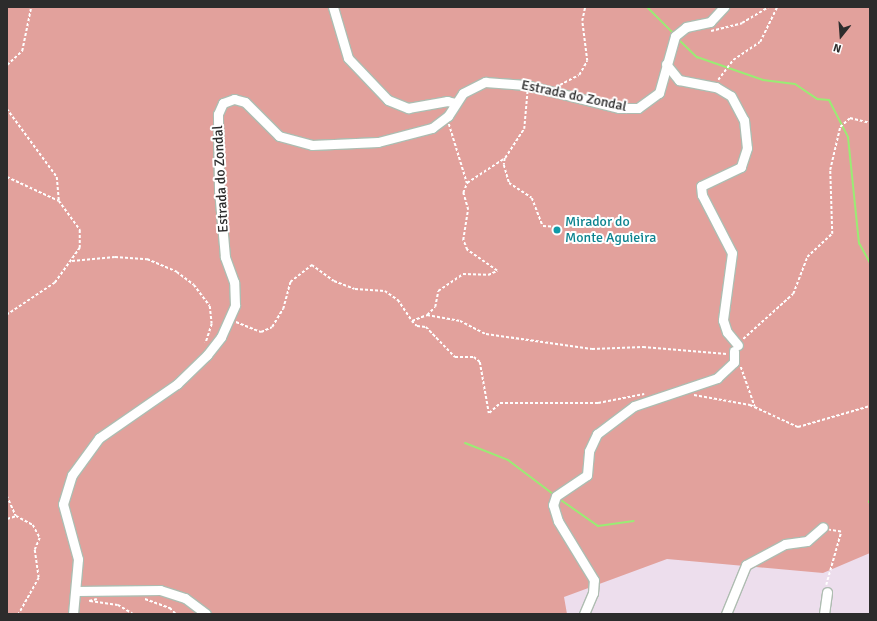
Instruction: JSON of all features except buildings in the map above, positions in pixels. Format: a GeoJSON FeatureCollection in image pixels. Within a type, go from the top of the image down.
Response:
{"type":"FeatureCollection","features":[{"type":"Feature","properties":{"kind":"street"},"geometry":{"type":"LineString","coordinates":[[332,7],[348,58],[388,100],[408,108],[447,101],[455,103]]}},
{"type":"Feature","properties":{"kind":"street","name":"Estrada do Zondal"},"geometry":{"type":"LineString","coordinates":[[73,614],[77,591],[78,560],[63,504],[72,475],[99,438],[177,384],[207,355],[230,319],[236,293],[225,257],[219,190],[218,114],[223,103],[234,99],[245,102],[279,136],[312,144],[378,142],[432,128],[448,116],[463,92],[485,82],[526,85],[619,108],[638,108],[659,93],[668,53],[680,31],[702,25],[717,17],[724,7]]}},
{"type":"Feature","properties":{"kind":"street"},"geometry":{"type":"LineString","coordinates":[[584,614],[593,593],[594,580],[558,521],[553,505],[556,496],[587,475],[589,451],[597,434],[634,406],[650,399],[717,378],[734,353],[723,320],[732,254],[702,195],[702,186],[741,167],[746,140],[738,107],[731,96],[716,87],[679,80],[666,64]]}},
{"type":"Feature","properties":{"kind":"street"},"geometry":{"type":"LineString","coordinates":[[726,614],[746,565],[785,544],[807,541],[820,528]]}},
{"type":"Feature","properties":{"kind":"street"},"geometry":{"type":"LineString","coordinates":[[77,591],[160,590],[185,598],[206,614]]}},
{"type":"Feature","properties":{"kind":"street"},"geometry":{"type":"LineString","coordinates":[[824,614],[827,595]]}},
{"type":"Feature","properties":{"kind":"path"},"geometry":{"type":"LineString","coordinates":[[7,65],[22,51],[31,7]]}},
{"type":"Feature","properties":{"kind":"path"},"geometry":{"type":"LineString","coordinates":[[551,90],[582,72],[588,56],[582,30],[585,7]]}},
{"type":"Feature","properties":{"kind":"path"},"geometry":{"type":"LineString","coordinates":[[702,25],[709,31],[721,30],[770,7]]}},
{"type":"Feature","properties":{"kind":"path"},"geometry":{"type":"LineString","coordinates":[[716,87],[733,60],[760,42],[777,7]]}},
{"type":"Feature","properties":{"kind":"path"},"geometry":{"type":"LineString","coordinates":[[412,321],[427,315],[436,307],[438,291],[463,274],[488,275],[497,271],[467,250],[463,240],[469,219],[463,193],[467,183],[505,158],[526,123],[526,85]]}},
{"type":"Feature","properties":{"kind":"path"},"geometry":{"type":"LineString","coordinates":[[7,109],[57,177],[59,201]]}},
{"type":"Feature","properties":{"kind":"path"},"geometry":{"type":"LineString","coordinates":[[448,116],[452,144],[467,183]]}},
{"type":"Feature","properties":{"kind":"path"},"geometry":{"type":"LineString","coordinates":[[734,353],[757,324],[793,294],[808,256],[832,234],[830,170],[840,127],[850,118],[870,123]]}},
{"type":"Feature","properties":{"kind":"path"},"geometry":{"type":"LineString","coordinates":[[505,158],[509,183],[532,198],[544,226],[560,227]]}},
{"type":"Feature","properties":{"kind":"path"},"geometry":{"type":"LineString","coordinates":[[7,176],[59,201],[80,230],[80,248],[55,283],[7,315]]}},
{"type":"Feature","properties":{"kind":"path"},"geometry":{"type":"LineString","coordinates":[[72,261],[115,257],[147,259],[177,272],[194,285],[210,306],[212,324],[206,343],[207,355]]}},
{"type":"Feature","properties":{"kind":"path"},"geometry":{"type":"LineString","coordinates":[[230,319],[254,330],[267,331],[280,316],[291,279],[312,265],[334,281],[355,289],[385,291],[398,300],[412,321],[432,332],[455,357],[474,357],[480,362],[489,413],[500,403],[511,402],[598,403],[643,393],[650,399]]}},
{"type":"Feature","properties":{"kind":"path"},"geometry":{"type":"LineString","coordinates":[[427,315],[460,322],[486,334],[592,349],[734,353]]}},
{"type":"Feature","properties":{"kind":"path"},"geometry":{"type":"LineString","coordinates":[[734,353],[742,368],[755,407]]}},
{"type":"Feature","properties":{"kind":"path"},"geometry":{"type":"LineString","coordinates":[[692,394],[755,407],[798,427],[870,406]]}},
{"type":"Feature","properties":{"kind":"path"},"geometry":{"type":"LineString","coordinates":[[7,496],[16,516],[33,525],[40,538],[35,550],[39,578],[19,614]]}},
{"type":"Feature","properties":{"kind":"path"},"geometry":{"type":"LineString","coordinates":[[7,519],[16,516]]}},
{"type":"Feature","properties":{"kind":"path"},"geometry":{"type":"LineString","coordinates":[[820,528],[841,532],[826,586],[827,595]]}},
{"type":"Feature","properties":{"kind":"path"},"geometry":{"type":"LineString","coordinates":[[109,598],[89,601],[118,605],[133,614]]}},
{"type":"Feature","properties":{"kind":"path"},"geometry":{"type":"LineString","coordinates":[[143,599],[170,608],[176,614]]}},
{"type":"Feature","properties":{"kind":"shaded area"},"geometry":{"type":"Polygon","coordinates":[[[7,7],[870,7],[870,553],[823,573],[667,559],[564,597],[567,614],[7,614],[7,7]]]}},
{"type":"Feature","properties":{"kind":"waterway"},"geometry":{"type":"LineString","coordinates":[[647,7],[673,33]]}},
{"type":"Feature","properties":{"kind":"waterway"},"geometry":{"type":"LineString","coordinates":[[677,38],[697,57],[763,80],[795,84],[817,99],[829,100],[848,137],[859,243],[870,263]]}},
{"type":"Feature","properties":{"kind":"waterway"},"geometry":{"type":"LineString","coordinates":[[465,443],[508,460],[553,494]]}},
{"type":"Feature","properties":{"kind":"waterway"},"geometry":{"type":"LineString","coordinates":[[558,498],[598,526],[634,521]]}},
{"type":"Feature","properties":{"kind":"place","name":"Mirador do Monte Aguieira"},"geometry":{"type":"Point","coordinates":[557,230]}}]}
